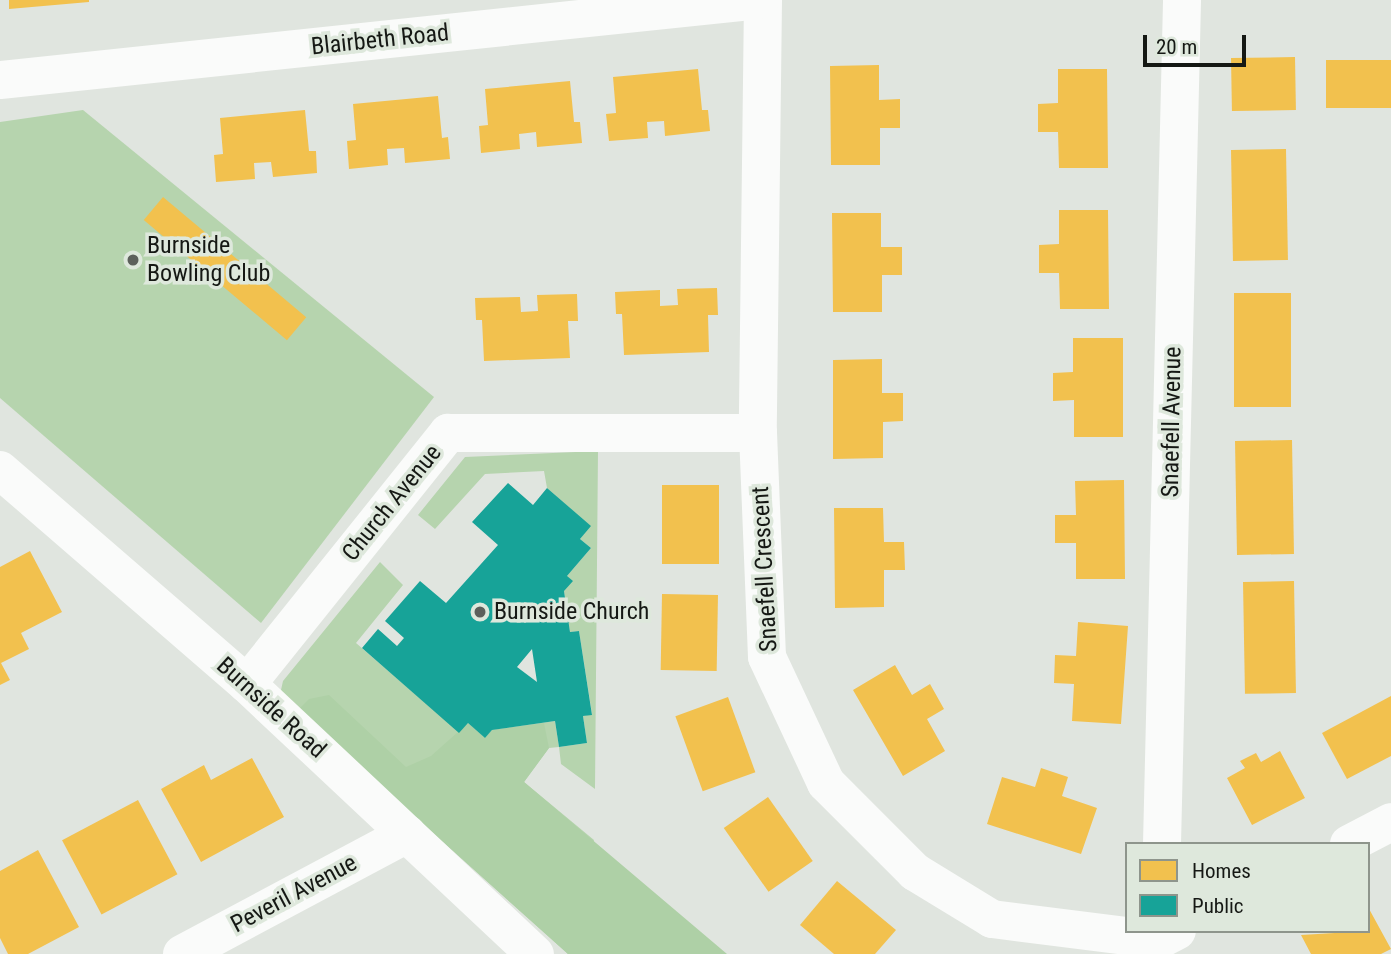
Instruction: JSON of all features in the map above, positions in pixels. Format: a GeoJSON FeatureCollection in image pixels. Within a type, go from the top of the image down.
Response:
{"type":"FeatureCollection","features":[{"type":"Feature","properties":{"kind":"street","name":"Blairbeth Road"},"geometry":{"type":"LineString","coordinates":[[0,80],[761,0]]}},
{"type":"Feature","properties":{"kind":"street","name":"Snaefell Crescent"},"geometry":{"type":"LineString","coordinates":[[761,0],[758,433],[766,657],[826,783],[915,872],[992,919],[1163,939]]}},
{"type":"Feature","properties":{"kind":"street","name":"Snaefell Avenue"},"geometry":{"type":"LineString","coordinates":[[1162,842],[1182,0]]}},
{"type":"Feature","properties":{"kind":"street","name":"Church Avenue"},"geometry":{"type":"LineString","coordinates":[[247,684],[448,433],[758,433]]}},
{"type":"Feature","properties":{"kind":"street","name":"Burnside Road"},"geometry":{"type":"LineString","coordinates":[[0,470],[247,684],[535,954]]}},
{"type":"Feature","properties":{"kind":"street"},"geometry":{"type":"LineString","coordinates":[[1353,842],[1391,822]]}},
{"type":"Feature","properties":{"kind":"street","name":"Peveril Avenue"},"geometry":{"type":"LineString","coordinates":[[182,954],[407,834]]}},
{"type":"Feature","properties":{"kind":"green space","name":"Burnside Bowling Club"},"geometry":{"type":"Polygon","coordinates":[[[83,110],[434,397],[261,623],[0,398],[0,122],[83,110]]]}},
{"type":"Feature","properties":{"kind":"green space"},"geometry":{"type":"Polygon","coordinates":[[[598,451],[595,789],[561,764],[559,747],[587,743],[583,716],[592,714],[579,631],[570,632],[564,591],[567,576],[591,548],[580,539],[590,526],[547,488],[544,471],[485,474],[435,529],[418,515],[465,457],[598,451]]]}},
{"type":"Feature","properties":{"kind":"green space"},"geometry":{"type":"Polygon","coordinates":[[[380,562],[403,585],[356,643],[459,732],[468,723],[485,738],[492,730],[555,721],[559,747],[549,748],[524,782],[594,840],[568,954],[286,701],[281,690],[283,681],[380,562]]]}},
{"type":"Feature","properties":{"kind":"green space"},"geometry":{"type":"Polygon","coordinates":[[[329,695],[406,767],[431,756],[468,723],[485,738],[492,730],[544,723],[549,748],[524,782],[727,954],[568,954],[297,711],[309,699],[329,695]]]}},
{"type":"Feature","properties":{"kind":"building: Homes"},"geometry":{"type":"Polygon","coordinates":[[[9,0],[89,0],[89,2],[9,9],[9,0]]]}},
{"type":"Feature","properties":{"kind":"building: Homes"},"geometry":{"type":"Polygon","coordinates":[[[1295,57],[1296,110],[1232,111],[1231,58],[1295,57]]]}},
{"type":"Feature","properties":{"kind":"building: Homes"},"geometry":{"type":"Polygon","coordinates":[[[1326,60],[1391,60],[1391,108],[1326,108],[1326,60]]]}},
{"type":"Feature","properties":{"kind":"building: Homes"},"geometry":{"type":"Polygon","coordinates":[[[879,65],[879,100],[900,99],[900,128],[880,128],[880,165],[831,165],[830,66],[879,65]]]}},
{"type":"Feature","properties":{"kind":"building: Homes"},"geometry":{"type":"Polygon","coordinates":[[[698,69],[702,110],[708,110],[710,131],[665,136],[664,121],[647,122],[648,138],[609,141],[606,114],[616,113],[613,77],[698,69]]]}},
{"type":"Feature","properties":{"kind":"building: Homes"},"geometry":{"type":"Polygon","coordinates":[[[1058,69],[1107,69],[1108,168],[1059,168],[1058,132],[1038,132],[1038,104],[1058,103],[1058,69]]]}},
{"type":"Feature","properties":{"kind":"building: Homes"},"geometry":{"type":"Polygon","coordinates":[[[570,81],[574,122],[580,122],[582,143],[537,147],[536,132],[519,134],[520,149],[481,153],[479,126],[488,125],[485,89],[570,81]]]}},
{"type":"Feature","properties":{"kind":"building: Homes"},"geometry":{"type":"Polygon","coordinates":[[[438,96],[442,138],[448,137],[450,159],[405,163],[404,148],[387,149],[388,165],[349,169],[347,141],[356,140],[353,104],[438,96]]]}},
{"type":"Feature","properties":{"kind":"building: Homes"},"geometry":{"type":"Polygon","coordinates":[[[305,110],[309,151],[316,151],[317,173],[273,177],[271,162],[254,163],[255,179],[216,182],[214,155],[223,154],[220,118],[305,110]]]}},
{"type":"Feature","properties":{"kind":"building: Homes"},"geometry":{"type":"Polygon","coordinates":[[[1286,149],[1288,260],[1233,261],[1231,150],[1286,149]]]}},
{"type":"Feature","properties":{"kind":"building: Homes"},"geometry":{"type":"Polygon","coordinates":[[[163,197],[306,317],[287,340],[144,220],[163,197]]]}},
{"type":"Feature","properties":{"kind":"building: Homes"},"geometry":{"type":"Polygon","coordinates":[[[1059,210],[1108,210],[1109,309],[1060,309],[1059,273],[1039,273],[1039,245],[1059,244],[1059,210]]]}},
{"type":"Feature","properties":{"kind":"building: Homes"},"geometry":{"type":"Polygon","coordinates":[[[832,213],[881,213],[881,247],[902,247],[902,275],[882,275],[882,312],[833,312],[832,213]]]}},
{"type":"Feature","properties":{"kind":"building: Homes"},"geometry":{"type":"Polygon","coordinates":[[[717,288],[718,315],[708,315],[709,352],[624,355],[622,314],[616,314],[615,292],[660,290],[660,306],[678,305],[677,289],[717,288]]]}},
{"type":"Feature","properties":{"kind":"building: Homes"},"geometry":{"type":"Polygon","coordinates":[[[1234,293],[1291,293],[1291,407],[1234,407],[1234,293]]]}},
{"type":"Feature","properties":{"kind":"building: Homes"},"geometry":{"type":"Polygon","coordinates":[[[577,294],[578,321],[568,321],[570,358],[484,361],[482,320],[476,320],[475,298],[520,297],[521,312],[538,311],[537,295],[577,294]]]}},
{"type":"Feature","properties":{"kind":"building: Homes"},"geometry":{"type":"Polygon","coordinates":[[[1073,338],[1123,338],[1123,437],[1074,437],[1074,400],[1053,401],[1053,373],[1073,372],[1073,338]]]}},
{"type":"Feature","properties":{"kind":"building: Homes"},"geometry":{"type":"Polygon","coordinates":[[[882,359],[882,393],[903,393],[903,421],[883,422],[883,458],[833,459],[833,360],[882,359]]]}},
{"type":"Feature","properties":{"kind":"building: Homes"},"geometry":{"type":"Polygon","coordinates":[[[1292,440],[1294,554],[1237,555],[1235,441],[1292,440]]]}},
{"type":"Feature","properties":{"kind":"building: Homes"},"geometry":{"type":"Polygon","coordinates":[[[1124,480],[1125,579],[1076,579],[1076,543],[1055,543],[1055,515],[1076,515],[1075,481],[1124,480]]]}},
{"type":"Feature","properties":{"kind":"building: Homes"},"geometry":{"type":"Polygon","coordinates":[[[662,485],[719,485],[719,564],[662,564],[662,485]]]}},
{"type":"Feature","properties":{"kind":"building: Homes"},"geometry":{"type":"Polygon","coordinates":[[[834,508],[883,508],[884,542],[904,542],[905,570],[884,570],[884,607],[835,608],[834,508]]]}},
{"type":"Feature","properties":{"kind":"building: Homes"},"geometry":{"type":"Polygon","coordinates":[[[30,551],[62,612],[21,633],[29,649],[1,663],[10,680],[0,685],[0,567],[30,551]]]}},
{"type":"Feature","properties":{"kind":"building: Homes"},"geometry":{"type":"Polygon","coordinates":[[[1294,581],[1296,693],[1245,694],[1243,582],[1294,581]]]}},
{"type":"Feature","properties":{"kind":"building: Homes"},"geometry":{"type":"Polygon","coordinates":[[[662,594],[718,595],[717,671],[661,670],[662,594]]]}},
{"type":"Feature","properties":{"kind":"building: Homes"},"geometry":{"type":"Polygon","coordinates":[[[1078,622],[1128,626],[1121,724],[1072,721],[1074,684],[1054,683],[1055,655],[1076,656],[1078,622]]]}},
{"type":"Feature","properties":{"kind":"building: Homes"},"geometry":{"type":"Polygon","coordinates":[[[895,665],[912,695],[930,684],[944,709],[927,719],[945,751],[903,776],[853,690],[895,665]]]}},
{"type":"Feature","properties":{"kind":"building: Homes"},"geometry":{"type":"Polygon","coordinates":[[[1391,696],[1391,756],[1347,779],[1322,733],[1391,696]]]}},
{"type":"Feature","properties":{"kind":"building: Homes"},"geometry":{"type":"Polygon","coordinates":[[[728,697],[755,772],[703,791],[675,716],[728,697]]]}},
{"type":"Feature","properties":{"kind":"building: Homes"},"geometry":{"type":"Polygon","coordinates":[[[1280,751],[1305,798],[1252,825],[1227,778],[1245,768],[1240,761],[1256,753],[1261,762],[1280,751]]]}},
{"type":"Feature","properties":{"kind":"building: Homes"},"geometry":{"type":"Polygon","coordinates":[[[252,758],[284,817],[201,862],[161,789],[204,765],[211,780],[252,758]]]}},
{"type":"Feature","properties":{"kind":"building: Homes"},"geometry":{"type":"Polygon","coordinates":[[[1041,768],[1068,777],[1062,796],[1097,808],[1081,854],[987,824],[1002,777],[1035,787],[1041,768]]]}},
{"type":"Feature","properties":{"kind":"building: Homes"},"geometry":{"type":"Polygon","coordinates":[[[768,797],[813,861],[769,892],[724,828],[768,797]]]}},
{"type":"Feature","properties":{"kind":"building: Homes"},"geometry":{"type":"Polygon","coordinates":[[[138,800],[177,874],[102,915],[62,840],[138,800]]]}},
{"type":"Feature","properties":{"kind":"building: Homes"},"geometry":{"type":"Polygon","coordinates":[[[38,850],[79,927],[28,954],[8,954],[0,938],[0,871],[38,850]]]}},
{"type":"Feature","properties":{"kind":"building: Homes"},"geometry":{"type":"Polygon","coordinates":[[[837,881],[896,930],[875,954],[834,954],[800,925],[837,881]]]}},
{"type":"Feature","properties":{"kind":"building: Homes"},"geometry":{"type":"Polygon","coordinates":[[[1370,911],[1391,949],[1381,954],[1311,954],[1301,935],[1370,933],[1370,911]]]}},
{"type":"Feature","properties":{"kind":"building: Public","name":"Burnside Church"},"geometry":{"type":"Polygon","coordinates":[[[508,483],[533,505],[547,488],[591,526],[580,539],[591,548],[567,576],[573,581],[564,591],[570,632],[579,631],[592,715],[583,716],[587,743],[559,747],[555,721],[492,730],[485,738],[468,723],[459,733],[362,648],[378,629],[397,646],[404,638],[385,621],[420,581],[446,603],[498,545],[472,522],[508,483]],[[532,649],[517,667],[537,682],[532,649]]]}},
{"type":"Feature","properties":{"kind":"place","name":"Burnside Bowling Club"},"geometry":{"type":"Point","coordinates":[133,260]}},
{"type":"Feature","properties":{"kind":"place","name":"Burnside Church"},"geometry":{"type":"Point","coordinates":[480,612]}}]}
